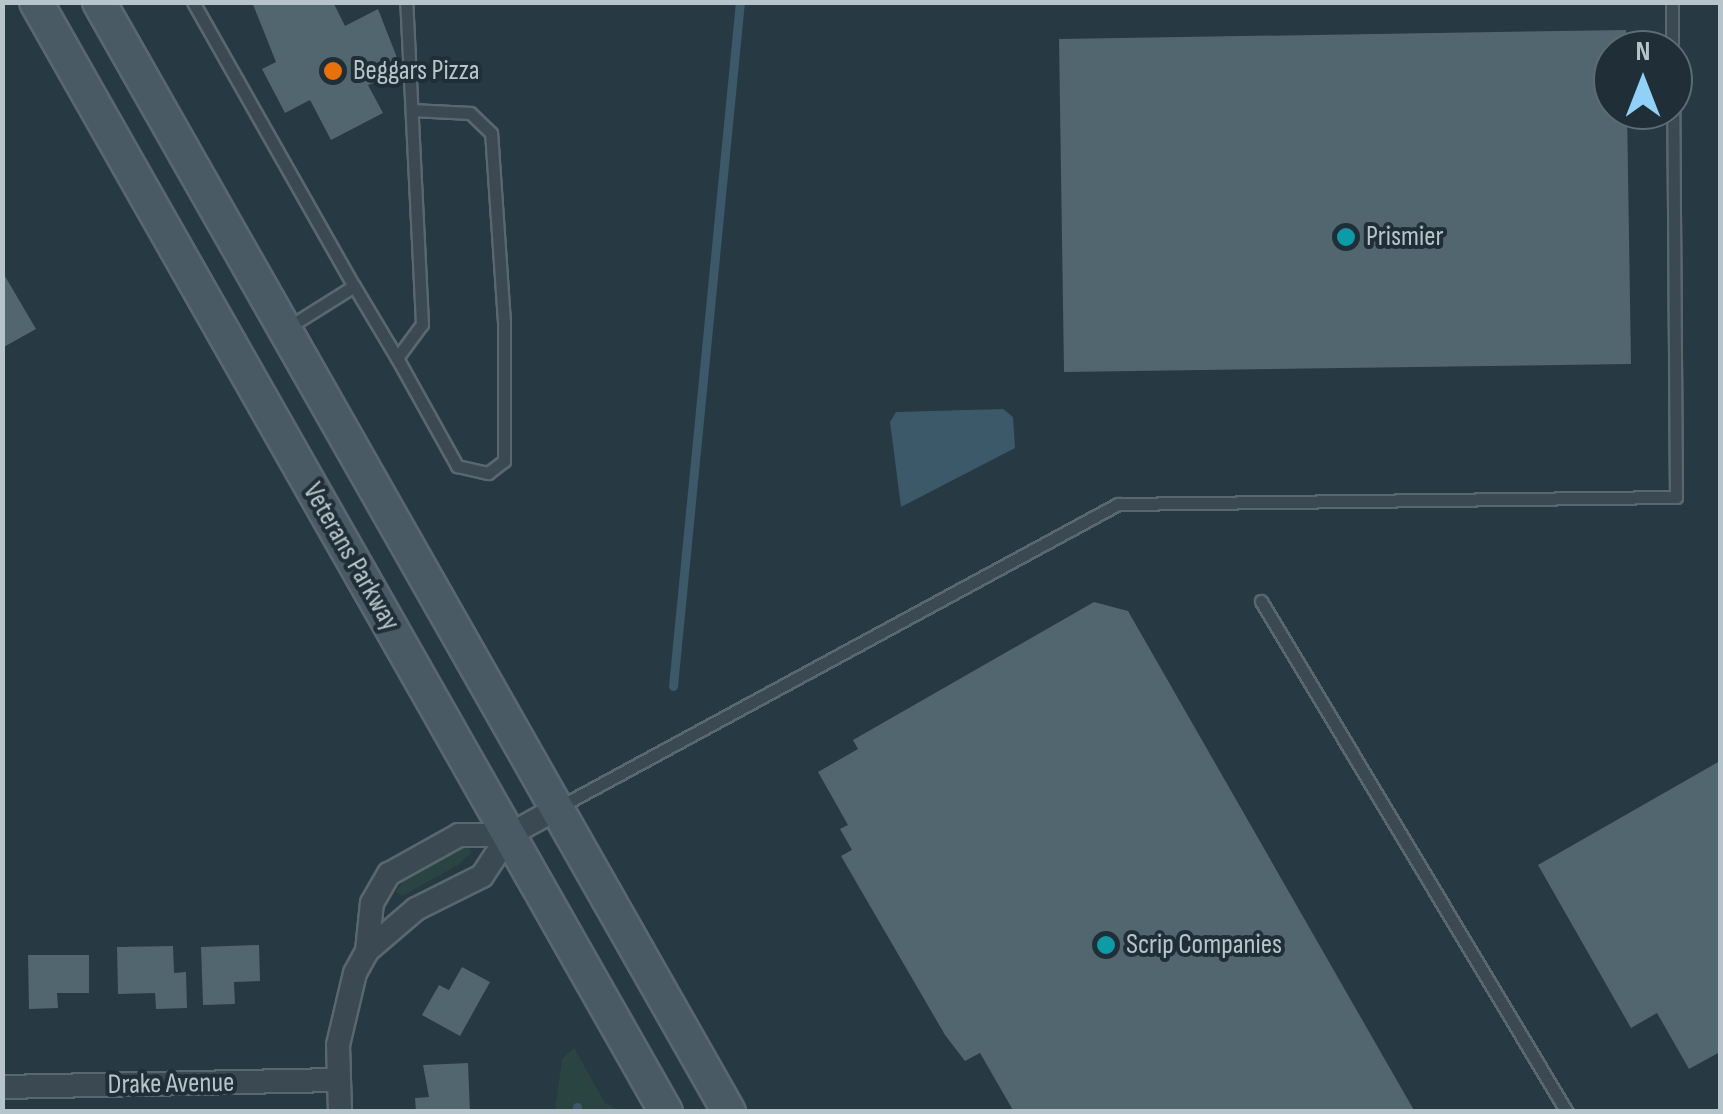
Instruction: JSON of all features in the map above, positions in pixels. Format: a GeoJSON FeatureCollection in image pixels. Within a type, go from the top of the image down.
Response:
{"type":"FeatureCollection","features":[{"type":"Feature","properties":{"kind":"main road","name":"Veterans Parkway"},"geometry":{"type":"LineString","coordinates":[[36,2],[666,1112]]}},
{"type":"Feature","properties":{"kind":"main road","name":"Veterans Parkway"},"geometry":{"type":"LineString","coordinates":[[98,2],[729,1112]]}},
{"type":"Feature","properties":{"kind":"street"},"geometry":{"type":"LineString","coordinates":[[340,1112],[346,1005],[368,951],[372,904],[389,874],[459,835],[508,834],[556,808]]}},
{"type":"Feature","properties":{"kind":"street"},"geometry":{"type":"LineString","coordinates":[[368,951],[416,909],[482,876],[508,834]]}},
{"type":"Feature","properties":{"kind":"street","name":"Drake Avenue"},"geometry":{"type":"LineString","coordinates":[[2,1087],[339,1080]]}},
{"type":"Feature","properties":{"kind":"lane"},"geometry":{"type":"LineString","coordinates":[[193,2],[457,466],[488,473],[504,461],[504,322],[491,133],[470,113],[412,110]]}},
{"type":"Feature","properties":{"kind":"lane"},"geometry":{"type":"LineString","coordinates":[[397,358],[422,324],[406,2]]}},
{"type":"Feature","properties":{"kind":"lane"},"geometry":{"type":"LineString","coordinates":[[1672,2],[1672,30]]}},
{"type":"Feature","properties":{"kind":"lane"},"geometry":{"type":"LineString","coordinates":[[556,808],[1118,504],[1676,498],[1673,130]]}},
{"type":"Feature","properties":{"kind":"lane"},"geometry":{"type":"LineString","coordinates":[[284,330],[354,286]]}},
{"type":"Feature","properties":{"kind":"lane"},"geometry":{"type":"LineString","coordinates":[[1261,601],[1567,1112]]}},
{"type":"Feature","properties":{"kind":"green space"},"geometry":{"type":"Polygon","coordinates":[[[467,846],[472,852],[458,865],[402,896],[396,892],[404,879],[467,846]]]}},
{"type":"Feature","properties":{"kind":"green space"},"geometry":{"type":"Polygon","coordinates":[[[574,1048],[605,1103],[621,1111],[555,1111],[562,1059],[574,1048]]]}},
{"type":"Feature","properties":{"kind":"water"},"geometry":{"type":"Polygon","coordinates":[[[1003,409],[1013,417],[1015,448],[901,507],[890,422],[896,412],[1003,409]]]}},
{"type":"Feature","properties":{"kind":"building","name":"Beggars Pizza"},"geometry":{"type":"Polygon","coordinates":[[[252,2],[333,2],[345,26],[378,9],[403,73],[368,85],[383,113],[331,140],[310,100],[285,113],[262,69],[276,62],[252,2]]]}},
{"type":"Feature","properties":{"kind":"building","name":"Prismier"},"geometry":{"type":"Polygon","coordinates":[[[1593,31],[1593,130],[1627,130],[1631,364],[1064,372],[1059,39],[1593,31]]]}},
{"type":"Feature","properties":{"kind":"building"},"geometry":{"type":"Polygon","coordinates":[[[2,271],[36,329],[2,348],[2,271]]]}},
{"type":"Feature","properties":{"kind":"building","name":"Scrip Companies"},"geometry":{"type":"Polygon","coordinates":[[[1094,602],[1128,611],[1415,1112],[1014,1112],[980,1053],[965,1061],[945,1035],[841,856],[852,850],[840,829],[848,825],[818,772],[858,749],[853,740],[1094,602]]]}},
{"type":"Feature","properties":{"kind":"building"},"geometry":{"type":"Polygon","coordinates":[[[1720,761],[1720,1052],[1689,1069],[1657,1013],[1631,1028],[1538,865],[1720,761]]]}},
{"type":"Feature","properties":{"kind":"building"},"geometry":{"type":"Polygon","coordinates":[[[259,945],[260,981],[234,982],[235,1004],[203,1005],[201,947],[259,945]]]}},
{"type":"Feature","properties":{"kind":"building"},"geometry":{"type":"Polygon","coordinates":[[[173,946],[174,973],[186,972],[187,1008],[156,1009],[155,993],[118,994],[117,947],[173,946]]]}},
{"type":"Feature","properties":{"kind":"building"},"geometry":{"type":"Polygon","coordinates":[[[28,955],[89,955],[89,993],[57,993],[58,1008],[29,1009],[28,955]]]}},
{"type":"Feature","properties":{"kind":"building"},"geometry":{"type":"Polygon","coordinates":[[[462,967],[490,982],[460,1036],[422,1015],[439,985],[449,990],[462,967]]]}},
{"type":"Feature","properties":{"kind":"building"},"geometry":{"type":"Polygon","coordinates":[[[468,1063],[470,1112],[416,1112],[415,1098],[429,1097],[423,1065],[468,1063]]]}},
{"type":"Feature","properties":{"kind":"waterway"},"geometry":{"type":"LineString","coordinates":[[673,686],[740,2]]}},
{"type":"Feature","properties":{"kind":"waterway"},"geometry":{"type":"LineString","coordinates":[[577,1107],[577,1112]]}},
{"type":"Feature","properties":{"kind":"place","name":"Beggars Pizza"},"geometry":{"type":"Point","coordinates":[333,71]}},
{"type":"Feature","properties":{"kind":"place","name":"Prismier"},"geometry":{"type":"Point","coordinates":[1346,237]}},
{"type":"Feature","properties":{"kind":"place","name":"Scrip Companies"},"geometry":{"type":"Point","coordinates":[1106,945]}}]}
